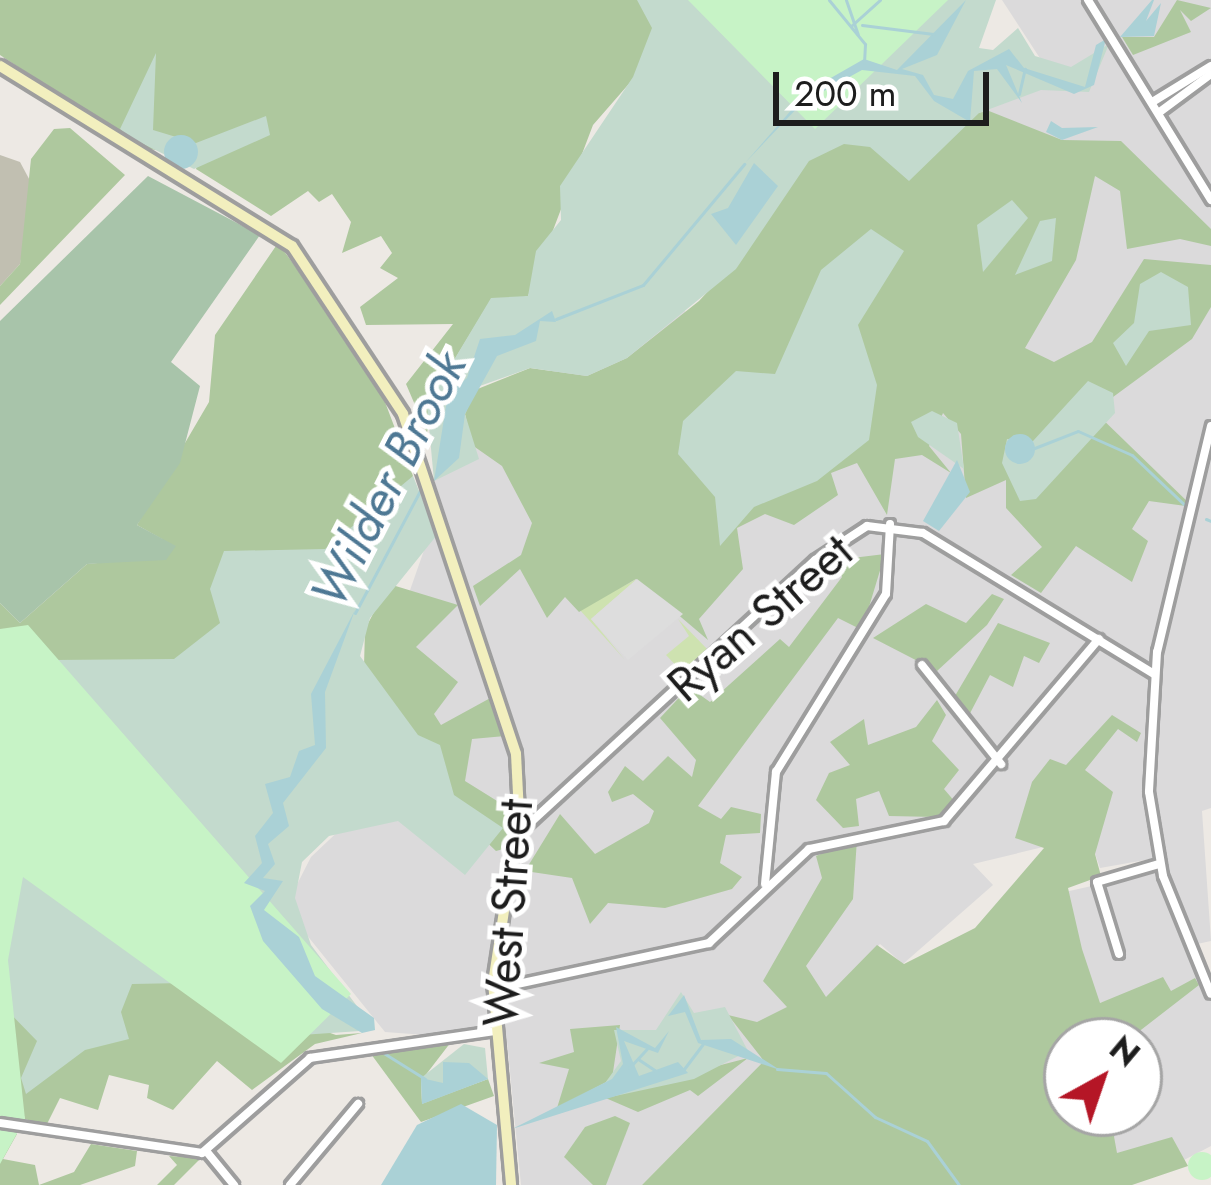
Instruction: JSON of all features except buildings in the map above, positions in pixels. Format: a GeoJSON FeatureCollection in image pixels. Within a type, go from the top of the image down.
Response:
{"type":"FeatureCollection","features":[{"type":"Feature","properties":{"kind":"main road","name":"West Street"},"geometry":{"type":"LineString","coordinates":[[0,66],[298,252],[395,397],[509,722],[516,836],[493,989],[511,1185]]}},
{"type":"Feature","properties":{"kind":"street"},"geometry":{"type":"LineString","coordinates":[[1088,0],[1161,111],[1211,200]]}},
{"type":"Feature","properties":{"kind":"street"},"geometry":{"type":"LineString","coordinates":[[1154,101],[1211,70]]}},
{"type":"Feature","properties":{"kind":"street"},"geometry":{"type":"LineString","coordinates":[[1161,111],[1211,70]]}},
{"type":"Feature","properties":{"kind":"street"},"geometry":{"type":"LineString","coordinates":[[1211,426],[1154,674],[1149,792],[1160,864],[1211,994]]}},
{"type":"Feature","properties":{"kind":"street"},"geometry":{"type":"LineString","coordinates":[[765,885],[780,761],[886,594],[890,524]]}},
{"type":"Feature","properties":{"kind":"street","name":"Ryan Street"},"geometry":{"type":"LineString","coordinates":[[516,836],[826,550],[890,524],[1154,674]]}},
{"type":"Feature","properties":{"kind":"street"},"geometry":{"type":"LineString","coordinates":[[493,989],[715,940],[765,885],[824,843],[944,821],[1001,764],[1099,640]]}},
{"type":"Feature","properties":{"kind":"street"},"geometry":{"type":"LineString","coordinates":[[922,665],[954,713],[1001,764]]}},
{"type":"Feature","properties":{"kind":"street"},"geometry":{"type":"LineString","coordinates":[[1119,954],[1097,882],[1160,864]]}},
{"type":"Feature","properties":{"kind":"street"},"geometry":{"type":"LineString","coordinates":[[207,1152],[273,1081],[317,1055],[496,1031]]}},
{"type":"Feature","properties":{"kind":"street"},"geometry":{"type":"LineString","coordinates":[[290,1185],[358,1104]]}},
{"type":"Feature","properties":{"kind":"street"},"geometry":{"type":"LineString","coordinates":[[0,1123],[207,1152],[231,1184]]}},
{"type":"Feature","properties":{"kind":"shaded area"},"geometry":{"type":"Polygon","coordinates":[[[1002,0],[1211,0],[1211,808],[1202,811],[1211,941],[1197,944],[1211,977],[1211,1146],[1184,1160],[1172,1138],[1076,1175],[1070,1137],[1163,1137],[1163,1017],[1130,1017],[1121,997],[1058,1015],[1016,903],[1154,872],[1151,859],[1100,868],[1089,836],[973,864],[993,885],[903,964],[880,944],[642,1185],[521,1185],[507,1041],[385,1032],[285,908],[311,857],[436,739],[388,653],[429,536],[436,472],[652,279],[756,380],[948,133],[1047,69],[1002,0]]]}},
{"type":"Feature","properties":{"kind":"shaded area"},"geometry":{"type":"Polygon","coordinates":[[[0,155],[20,162],[35,190],[20,264],[0,286],[0,155]]]}},
{"type":"Feature","properties":{"kind":"shaded area"},"geometry":{"type":"Polygon","coordinates":[[[637,579],[683,614],[628,660],[591,619],[637,579]]]}},
{"type":"Feature","properties":{"kind":"green space"},"geometry":{"type":"Polygon","coordinates":[[[0,0],[702,0],[593,125],[528,296],[487,306],[433,395],[427,433],[406,384],[453,324],[366,325],[360,307],[398,278],[380,268],[392,253],[381,236],[342,253],[351,222],[332,194],[319,202],[308,191],[271,216],[196,169],[200,156],[142,148],[0,55],[0,0]]]}},
{"type":"Feature","properties":{"kind":"green space"},"geometry":{"type":"Polygon","coordinates":[[[637,0],[996,0],[979,48],[993,50],[1018,28],[1035,56],[1071,67],[1109,44],[1089,92],[1041,90],[979,113],[909,181],[870,147],[844,144],[809,161],[736,269],[627,358],[587,376],[530,368],[477,387],[465,414],[479,459],[434,481],[427,405],[491,298],[528,296],[536,251],[561,220],[560,186],[633,77],[652,28],[637,0]]]}},
{"type":"Feature","properties":{"kind":"green space"},"geometry":{"type":"Polygon","coordinates":[[[688,0],[948,0],[815,129],[688,0]]]}},
{"type":"Feature","properties":{"kind":"green space"},"geometry":{"type":"Polygon","coordinates":[[[1177,0],[1211,8],[1191,21],[1180,10],[1191,32],[1133,55],[1122,37],[1154,37],[1177,0]]]}},
{"type":"Feature","properties":{"kind":"green space"},"geometry":{"type":"Polygon","coordinates":[[[156,53],[153,130],[196,143],[266,116],[270,135],[194,169],[129,137],[120,129],[156,53]]]}},
{"type":"Feature","properties":{"kind":"green space"},"geometry":{"type":"Polygon","coordinates":[[[989,111],[1062,140],[1121,141],[1211,229],[1211,246],[1180,239],[1127,249],[1120,191],[1095,176],[1076,260],[1025,348],[1054,362],[1092,342],[1144,259],[1211,265],[1211,307],[1192,339],[1094,411],[1193,507],[1149,501],[1132,529],[1148,541],[1132,582],[1076,546],[1041,593],[1011,575],[1042,547],[1006,508],[1006,480],[966,498],[961,434],[943,413],[929,446],[951,473],[922,455],[895,459],[887,515],[857,463],[831,473],[838,495],[794,525],[765,514],[737,528],[743,569],[699,619],[708,640],[636,579],[579,612],[565,597],[547,618],[520,569],[480,606],[473,586],[521,555],[532,523],[502,466],[472,445],[465,414],[475,390],[530,368],[587,376],[627,358],[699,301],[751,245],[784,177],[840,136],[989,111]]]}},
{"type":"Feature","properties":{"kind":"green space"},"geometry":{"type":"Polygon","coordinates":[[[70,128],[125,175],[0,305],[0,286],[20,264],[31,159],[54,129],[70,128]]]}},
{"type":"Feature","properties":{"kind":"green space"},"geometry":{"type":"Polygon","coordinates":[[[148,176],[260,235],[171,362],[200,386],[180,463],[137,525],[176,546],[166,560],[87,564],[20,623],[0,603],[0,321],[148,176]]]}},
{"type":"Feature","properties":{"kind":"green space"},"geometry":{"type":"Polygon","coordinates":[[[1012,200],[1028,218],[983,272],[977,225],[1012,200]]]}},
{"type":"Feature","properties":{"kind":"green space"},"geometry":{"type":"Polygon","coordinates":[[[1056,218],[1052,261],[1015,275],[1040,221],[1056,218]]]}},
{"type":"Feature","properties":{"kind":"green space"},"geometry":{"type":"Polygon","coordinates":[[[871,229],[904,251],[858,325],[877,385],[869,440],[817,481],[754,507],[720,546],[715,497],[678,454],[683,421],[736,371],[775,374],[821,270],[871,229]]]}},
{"type":"Feature","properties":{"kind":"green space"},"geometry":{"type":"Polygon","coordinates":[[[278,243],[374,373],[413,476],[184,983],[336,1035],[362,1033],[315,1044],[252,1090],[217,1061],[173,1110],[147,1098],[149,1085],[109,1075],[98,1110],[60,1098],[46,1126],[25,1119],[0,1032],[0,603],[20,623],[87,564],[151,558],[162,539],[137,525],[209,402],[215,335],[278,243]]]}},
{"type":"Feature","properties":{"kind":"green space"},"geometry":{"type":"Polygon","coordinates":[[[1161,272],[1188,287],[1191,325],[1149,331],[1126,366],[1113,343],[1134,323],[1140,284],[1161,272]]]}},
{"type":"Feature","properties":{"kind":"green space"},"geometry":{"type":"Polygon","coordinates":[[[1088,381],[1113,393],[1115,413],[1036,499],[1020,501],[1002,463],[1007,439],[1033,441],[1088,381]]]}},
{"type":"Feature","properties":{"kind":"green space"},"geometry":{"type":"Polygon","coordinates":[[[932,411],[957,423],[964,469],[918,437],[911,422],[932,411]]]}},
{"type":"Feature","properties":{"kind":"green space"},"geometry":{"type":"Polygon","coordinates":[[[413,476],[437,535],[370,618],[360,656],[418,735],[440,745],[454,795],[503,828],[465,875],[398,821],[329,836],[302,862],[295,898],[311,945],[375,1030],[301,1035],[184,983],[132,984],[121,1012],[129,1039],[85,1050],[26,1094],[21,1078],[37,1041],[0,1003],[52,660],[174,659],[220,623],[210,589],[224,551],[325,549],[413,476]]]}},
{"type":"Feature","properties":{"kind":"green space"},"geometry":{"type":"Polygon","coordinates":[[[885,554],[862,630],[838,618],[698,806],[721,819],[731,807],[761,814],[760,833],[726,835],[720,863],[742,877],[732,889],[665,908],[608,903],[590,924],[572,878],[525,871],[560,814],[595,854],[649,823],[654,811],[633,794],[612,802],[608,792],[625,766],[643,781],[668,756],[692,777],[696,760],[660,718],[689,687],[710,702],[780,639],[789,647],[842,577],[836,560],[885,554]]]}},
{"type":"Feature","properties":{"kind":"green space"},"geometry":{"type":"Polygon","coordinates":[[[637,579],[591,619],[625,660],[579,609],[637,579]]]}},
{"type":"Feature","properties":{"kind":"green space"},"geometry":{"type":"Polygon","coordinates":[[[389,584],[458,605],[416,647],[458,682],[434,714],[441,725],[494,696],[505,736],[472,739],[465,781],[510,809],[507,848],[496,851],[470,826],[364,666],[365,629],[389,584]]]}},
{"type":"Feature","properties":{"kind":"green space"},"geometry":{"type":"Polygon","coordinates":[[[992,594],[1004,599],[987,625],[937,671],[873,638],[926,604],[966,623],[992,594]]]}},
{"type":"Feature","properties":{"kind":"green space"},"geometry":{"type":"Polygon","coordinates":[[[678,619],[708,650],[683,673],[666,655],[689,636],[678,619]]]}},
{"type":"Feature","properties":{"kind":"green space"},"geometry":{"type":"Polygon","coordinates":[[[998,623],[1050,643],[1039,663],[1024,656],[1013,687],[990,675],[967,719],[952,701],[998,623]]]}},
{"type":"Feature","properties":{"kind":"green space"},"geometry":{"type":"Polygon","coordinates":[[[28,625],[351,994],[281,1063],[23,877],[8,960],[25,1119],[0,1164],[0,629],[28,625]]]}},
{"type":"Feature","properties":{"kind":"green space"},"geometry":{"type":"Polygon","coordinates":[[[937,700],[946,715],[932,741],[959,770],[944,789],[956,803],[937,817],[889,816],[879,791],[856,799],[859,826],[843,828],[816,800],[829,773],[850,765],[830,742],[864,719],[868,745],[916,727],[937,700]]]}},
{"type":"Feature","properties":{"kind":"green space"},"geometry":{"type":"Polygon","coordinates":[[[1112,715],[1141,733],[1137,742],[1118,729],[1085,770],[1113,792],[1095,854],[1101,876],[1068,888],[1100,1003],[1163,977],[1171,991],[1195,978],[1199,985],[1158,1017],[1043,1017],[1043,1137],[1114,1137],[1117,1153],[1172,1137],[1188,1166],[1132,1185],[642,1185],[764,1061],[728,1015],[757,1022],[787,1007],[763,981],[822,878],[816,856],[857,839],[853,899],[806,966],[826,997],[877,945],[904,964],[975,928],[1044,848],[1015,838],[1032,782],[1050,759],[1066,765],[1112,715]]]}},
{"type":"Feature","properties":{"kind":"green space"},"geometry":{"type":"Polygon","coordinates":[[[681,992],[694,1013],[725,1007],[748,1051],[694,1079],[606,1098],[600,1090],[621,1061],[614,1030],[656,1030],[681,992]]]}},
{"type":"Feature","properties":{"kind":"green space"},"geometry":{"type":"Polygon","coordinates":[[[620,1025],[612,1079],[557,1108],[569,1069],[539,1063],[574,1052],[570,1029],[620,1025]]]}},
{"type":"Feature","properties":{"kind":"green space"},"geometry":{"type":"Polygon","coordinates":[[[451,1042],[421,1081],[422,1103],[488,1079],[494,1096],[421,1122],[371,1054],[451,1042]]]}},
{"type":"Feature","properties":{"kind":"green space"},"geometry":{"type":"Polygon","coordinates":[[[464,1044],[485,1048],[488,1079],[422,1104],[421,1078],[464,1044]]]}},
{"type":"Feature","properties":{"kind":"green space"},"geometry":{"type":"Polygon","coordinates":[[[748,1058],[698,1096],[690,1090],[638,1112],[601,1096],[748,1058]]]}},
{"type":"Feature","properties":{"kind":"green space"},"geometry":{"type":"Polygon","coordinates":[[[615,1116],[630,1123],[606,1185],[593,1185],[564,1157],[585,1127],[615,1116]]]}},
{"type":"Feature","properties":{"kind":"green space"},"geometry":{"type":"Polygon","coordinates":[[[0,1127],[17,1134],[3,1159],[35,1165],[39,1185],[0,1185],[0,1127]]]}},
{"type":"Feature","properties":{"kind":"green space"},"geometry":{"type":"Polygon","coordinates":[[[91,1144],[137,1151],[135,1166],[80,1185],[39,1185],[74,1172],[91,1144]]]}},
{"type":"Feature","properties":{"kind":"green space"},"geometry":{"type":"Polygon","coordinates":[[[1202,1152],[1212,1156],[1216,1166],[1212,1176],[1202,1180],[1192,1176],[1188,1166],[1192,1156],[1202,1152]]]}},
{"type":"Feature","properties":{"kind":"green space"},"geometry":{"type":"Polygon","coordinates":[[[169,1156],[201,1158],[174,1185],[157,1185],[177,1165],[169,1156]]]}},
{"type":"Feature","properties":{"kind":"water"},"geometry":{"type":"Polygon","coordinates":[[[966,0],[937,55],[902,69],[923,75],[934,95],[953,99],[968,71],[1009,49],[1024,68],[1085,87],[1096,45],[1106,39],[1094,85],[1074,94],[1006,65],[1022,103],[997,69],[974,71],[970,122],[934,101],[915,76],[862,70],[802,103],[745,163],[808,91],[864,59],[897,70],[966,0]]]}},
{"type":"Feature","properties":{"kind":"water"},"geometry":{"type":"Polygon","coordinates":[[[1152,0],[1146,21],[1161,3],[1154,36],[1120,37],[1152,0]]]}},
{"type":"Feature","properties":{"kind":"water"},"geometry":{"type":"Polygon","coordinates":[[[1051,121],[1062,128],[1098,127],[1062,140],[1046,132],[1051,121]]]}},
{"type":"Feature","properties":{"kind":"water"},"geometry":{"type":"Polygon","coordinates":[[[181,135],[193,140],[198,152],[193,164],[181,169],[169,164],[164,152],[169,140],[181,135]]]}},
{"type":"Feature","properties":{"kind":"water"},"geometry":{"type":"Polygon","coordinates":[[[754,163],[778,186],[736,245],[711,214],[728,208],[754,163]]]}},
{"type":"Feature","properties":{"kind":"water"},"geometry":{"type":"Polygon","coordinates":[[[552,311],[556,322],[540,321],[536,341],[497,356],[465,414],[459,458],[434,481],[448,394],[467,378],[480,339],[515,335],[552,311]]]}},
{"type":"Feature","properties":{"kind":"water"},"geometry":{"type":"Polygon","coordinates":[[[1020,434],[1031,438],[1035,449],[1031,460],[1020,464],[1009,460],[1005,449],[1009,438],[1020,434]]]}},
{"type":"Feature","properties":{"kind":"water"},"geometry":{"type":"Polygon","coordinates":[[[957,460],[970,492],[939,531],[923,521],[957,460]]]}},
{"type":"Feature","properties":{"kind":"water"},"geometry":{"type":"Polygon","coordinates":[[[355,610],[325,692],[326,748],[283,803],[289,826],[268,844],[275,864],[263,878],[283,881],[264,910],[299,937],[315,976],[374,1018],[375,1030],[362,1033],[322,1009],[263,941],[250,906],[265,891],[244,883],[262,863],[255,836],[273,813],[265,784],[290,777],[299,751],[315,745],[311,694],[355,610]]]}},
{"type":"Feature","properties":{"kind":"water"},"geometry":{"type":"Polygon","coordinates":[[[684,995],[701,1040],[731,1039],[780,1070],[698,1043],[685,1012],[668,1016],[684,995]]]}},
{"type":"Feature","properties":{"kind":"water"},"geometry":{"type":"Polygon","coordinates":[[[616,1027],[655,1048],[669,1031],[658,1053],[624,1041],[639,1076],[678,1062],[688,1073],[512,1129],[612,1079],[623,1064],[616,1027]]]}},
{"type":"Feature","properties":{"kind":"water"},"geometry":{"type":"Polygon","coordinates":[[[443,1062],[469,1063],[488,1079],[422,1104],[421,1078],[443,1083],[443,1062]]]}},
{"type":"Feature","properties":{"kind":"water"},"geometry":{"type":"Polygon","coordinates":[[[461,1104],[497,1125],[496,1185],[381,1185],[417,1125],[461,1104]]]}},
{"type":"Feature","properties":{"kind":"waterway"},"geometry":{"type":"LineString","coordinates":[[829,0],[865,44],[864,63]]}},
{"type":"Feature","properties":{"kind":"waterway"},"geometry":{"type":"LineString","coordinates":[[846,0],[858,34]]}},
{"type":"Feature","properties":{"kind":"waterway"},"geometry":{"type":"LineString","coordinates":[[851,26],[880,0]]}},
{"type":"Feature","properties":{"kind":"waterway"},"geometry":{"type":"LineString","coordinates":[[862,25],[933,34]]}},
{"type":"Feature","properties":{"kind":"waterway"},"geometry":{"type":"LineString","coordinates":[[1019,94],[1025,69]]}},
{"type":"Feature","properties":{"kind":"waterway","name":"Wilder Brook"},"geometry":{"type":"LineString","coordinates":[[556,319],[643,285],[744,164]]}},
{"type":"Feature","properties":{"kind":"waterway"},"geometry":{"type":"LineString","coordinates":[[1032,449],[1078,431],[1132,455],[1189,509]]}},
{"type":"Feature","properties":{"kind":"waterway","name":"Wilder Brook"},"geometry":{"type":"LineString","coordinates":[[355,613],[423,485]]}},
{"type":"Feature","properties":{"kind":"waterway"},"geometry":{"type":"LineString","coordinates":[[1206,519],[1211,521]]}},
{"type":"Feature","properties":{"kind":"waterway"},"geometry":{"type":"LineString","coordinates":[[684,1069],[703,1044]]}},
{"type":"Feature","properties":{"kind":"waterway"},"geometry":{"type":"LineString","coordinates":[[629,1068],[647,1049]]}},
{"type":"Feature","properties":{"kind":"waterway","name":"Wilder Brook"},"geometry":{"type":"LineString","coordinates":[[382,1052],[425,1079]]}},
{"type":"Feature","properties":{"kind":"waterway"},"geometry":{"type":"LineString","coordinates":[[638,1059],[657,1072]]}},
{"type":"Feature","properties":{"kind":"waterway"},"geometry":{"type":"LineString","coordinates":[[777,1069],[826,1073],[875,1117],[927,1141],[959,1185]]}}]}
